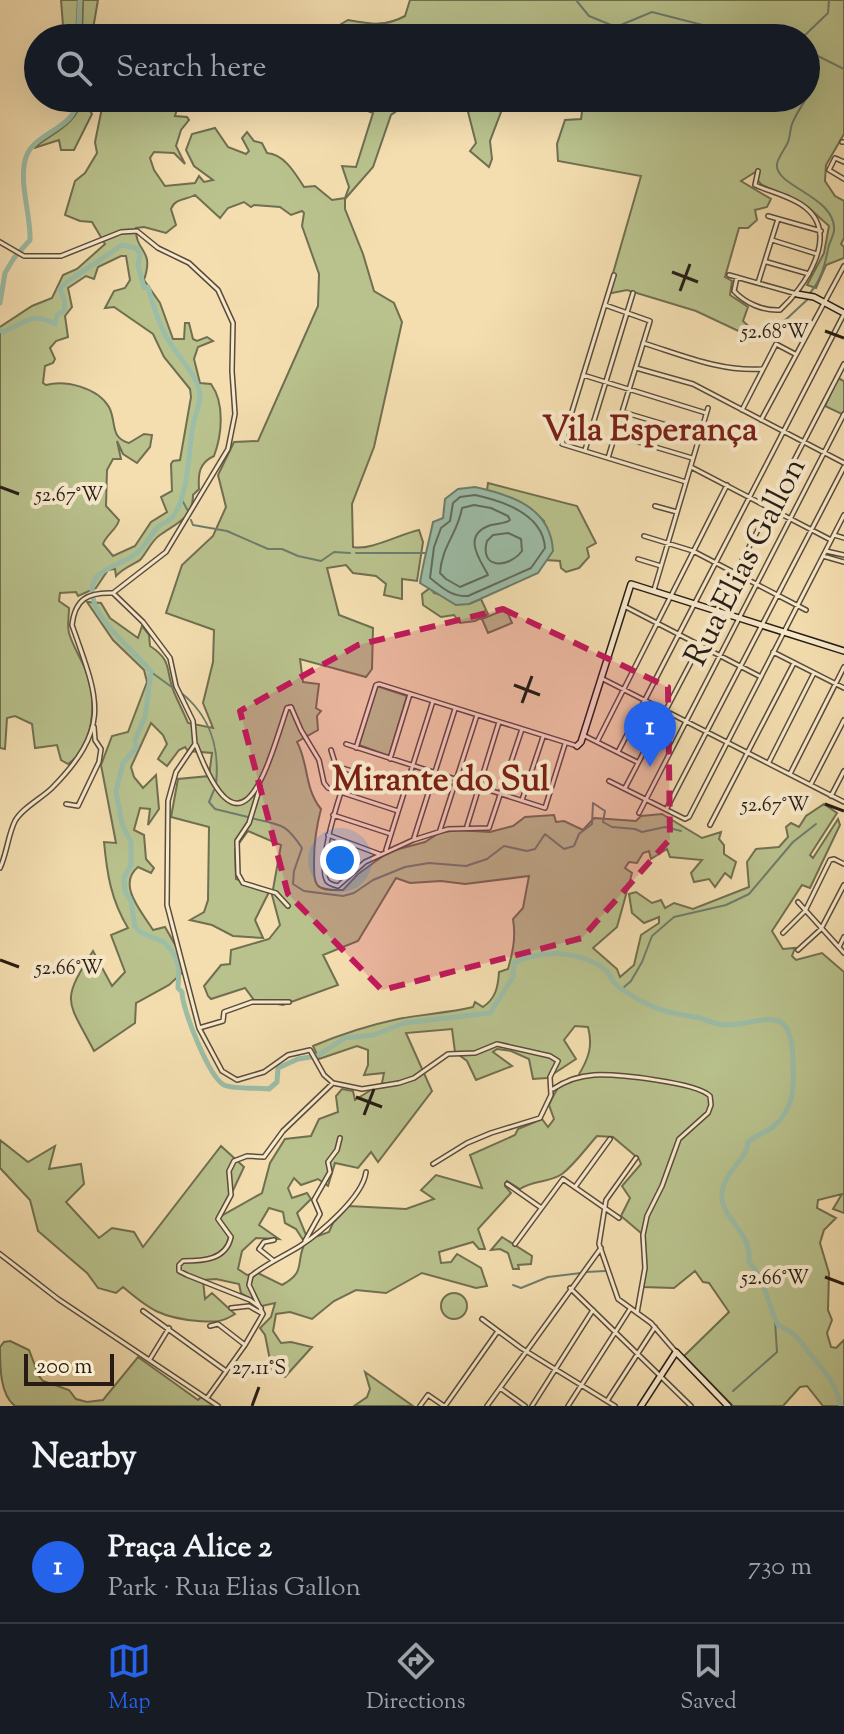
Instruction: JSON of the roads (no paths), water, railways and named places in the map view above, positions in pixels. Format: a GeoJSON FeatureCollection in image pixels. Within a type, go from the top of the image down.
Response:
{"type":"FeatureCollection","features":[{"type":"Feature","properties":{"kind":"street"},"geometry":{"type":"LineString","coordinates":[[843,161],[834,159],[829,170],[844,179]]}},
{"type":"Feature","properties":{"kind":"street"},"geometry":{"type":"LineString","coordinates":[[737,277],[734,291],[737,295],[752,305],[780,310],[797,294],[817,254],[821,231],[805,206],[755,185],[758,171]]}},
{"type":"Feature","properties":{"kind":"street"},"geometry":{"type":"LineString","coordinates":[[768,216],[821,231]]}},
{"type":"Feature","properties":{"kind":"street"},"geometry":{"type":"LineString","coordinates":[[758,283],[778,219]]}},
{"type":"Feature","properties":{"kind":"street"},"geometry":{"type":"LineString","coordinates":[[0,242],[20,255],[61,256],[121,232],[137,231],[158,248],[189,263],[205,277],[218,290],[233,323],[235,414],[228,449],[166,552],[113,593],[90,594],[77,604],[72,625],[95,695],[93,724],[95,740],[101,749],[99,762],[78,806],[66,804]]}},
{"type":"Feature","properties":{"kind":"street"},"geometry":{"type":"LineString","coordinates":[[772,240],[817,254]]}},
{"type":"Feature","properties":{"kind":"street"},"geometry":{"type":"LineString","coordinates":[[765,262],[809,274]]}},
{"type":"Feature","properties":{"kind":"street"},"geometry":{"type":"LineString","coordinates":[[761,420],[844,266]]}},
{"type":"Feature","properties":{"kind":"street"},"geometry":{"type":"LineString","coordinates":[[614,275],[562,444],[686,482]]}},
{"type":"Feature","properties":{"kind":"street"},"geometry":{"type":"LineString","coordinates":[[618,752],[844,313],[797,294],[729,275]]}},
{"type":"Feature","properties":{"kind":"street"},"geometry":{"type":"LineString","coordinates":[[585,451],[633,293]]}},
{"type":"Feature","properties":{"kind":"street"},"geometry":{"type":"LineString","coordinates":[[605,305],[650,321],[608,458]]}},
{"type":"Feature","properties":{"kind":"street"},"geometry":{"type":"LineString","coordinates":[[643,343],[720,367],[743,371],[762,369]]}},
{"type":"Feature","properties":{"kind":"street"},"geometry":{"type":"LineString","coordinates":[[742,410],[776,344],[797,354]]}},
{"type":"Feature","properties":{"kind":"street"},"geometry":{"type":"LineString","coordinates":[[716,612],[844,364]]}},
{"type":"Feature","properties":{"kind":"street"},"geometry":{"type":"LineString","coordinates":[[636,368],[693,384],[844,465],[667,809]]}},
{"type":"Feature","properties":{"kind":"street"},"geometry":{"type":"LineString","coordinates":[[583,375],[708,410],[654,590]]}},
{"type":"Feature","properties":{"kind":"street"},"geometry":{"type":"LineString","coordinates":[[838,375],[844,378]]}},
{"type":"Feature","properties":{"kind":"street"},"geometry":{"type":"LineString","coordinates":[[622,412],[700,435]]}},
{"type":"Feature","properties":{"kind":"street","name":"Rua Elias Gallon"},"geometry":{"type":"LineString","coordinates":[[639,813],[844,414]]}},
{"type":"Feature","properties":{"kind":"street"},"geometry":{"type":"LineString","coordinates":[[615,435],[693,459]]}},
{"type":"Feature","properties":{"kind":"street"},"geometry":{"type":"LineString","coordinates":[[691,467],[811,529],[844,538]]}},
{"type":"Feature","properties":{"kind":"street"},"geometry":{"type":"LineString","coordinates":[[597,742],[727,485]]}},
{"type":"Feature","properties":{"kind":"street"},"geometry":{"type":"LineString","coordinates":[[655,506],[677,512]]}},
{"type":"Feature","properties":{"kind":"street"},"geometry":{"type":"LineString","coordinates":[[609,781],[685,819],[689,817],[844,515]]}},
{"type":"Feature","properties":{"kind":"street"},"geometry":{"type":"LineString","coordinates":[[836,530],[844,532]]}},
{"type":"Feature","properties":{"kind":"street"},"geometry":{"type":"LineString","coordinates":[[644,536],[693,551],[806,610]]}},
{"type":"Feature","properties":{"kind":"street"},"geometry":{"type":"LineString","coordinates":[[826,551],[844,555]]}},
{"type":"Feature","properties":{"kind":"street"},"geometry":{"type":"LineString","coordinates":[[823,556],[844,562]]}},
{"type":"Feature","properties":{"kind":"street"},"geometry":{"type":"LineString","coordinates":[[638,559],[661,566]]}},
{"type":"Feature","properties":{"kind":"street"},"geometry":{"type":"LineString","coordinates":[[356,748],[376,685],[379,684],[577,746],[631,584],[844,651]]}},
{"type":"Feature","properties":{"kind":"street"},"geometry":{"type":"LineString","coordinates":[[113,593],[143,622],[170,658],[176,686],[193,721],[195,744],[213,785],[229,803],[236,804],[246,799],[261,783]]}},
{"type":"Feature","properties":{"kind":"street"},"geometry":{"type":"LineString","coordinates":[[624,606],[761,677]]}},
{"type":"Feature","properties":{"kind":"street"},"geometry":{"type":"LineString","coordinates":[[625,788],[700,645]]}},
{"type":"Feature","properties":{"kind":"street"},"geometry":{"type":"LineString","coordinates":[[773,652],[844,688]]}},
{"type":"Feature","properties":{"kind":"street"},"geometry":{"type":"LineString","coordinates":[[710,825],[794,663]]}},
{"type":"Feature","properties":{"kind":"street"},"geometry":{"type":"LineString","coordinates":[[790,774],[844,667]]}},
{"type":"Feature","properties":{"kind":"street"},"geometry":{"type":"LineString","coordinates":[[769,763],[814,673]]}},
{"type":"Feature","properties":{"kind":"street"},"geometry":{"type":"LineString","coordinates":[[601,678],[844,802]]}},
{"type":"Feature","properties":{"kind":"street"},"geometry":{"type":"LineString","coordinates":[[390,759],[410,694]]}},
{"type":"Feature","properties":{"kind":"street"},"geometry":{"type":"LineString","coordinates":[[385,851],[433,701]]}},
{"type":"Feature","properties":{"kind":"street"},"geometry":{"type":"LineString","coordinates":[[288,906],[276,893],[243,883],[238,874],[237,841],[249,823],[289,706],[315,751],[328,788],[398,811]]}},
{"type":"Feature","properties":{"kind":"street"},"geometry":{"type":"LineString","coordinates":[[413,840],[455,709]]}},
{"type":"Feature","properties":{"kind":"street"},"geometry":{"type":"LineString","coordinates":[[440,831],[477,715]]}},
{"type":"Feature","properties":{"kind":"street"},"geometry":{"type":"LineString","coordinates":[[810,785],[844,720]]}},
{"type":"Feature","properties":{"kind":"street"},"geometry":{"type":"LineString","coordinates":[[466,827],[499,722]]}},
{"type":"Feature","properties":{"kind":"street"},"geometry":{"type":"LineString","coordinates":[[0,868],[15,821],[75,764],[85,749],[93,724]]}},
{"type":"Feature","properties":{"kind":"street"},"geometry":{"type":"LineString","coordinates":[[341,792],[328,835],[325,860],[325,878],[334,885],[344,883],[379,854],[413,840],[440,831],[466,827],[489,828],[522,729]]}},
{"type":"Feature","properties":{"kind":"street"},"geometry":{"type":"LineString","coordinates":[[583,735],[638,763]]}},
{"type":"Feature","properties":{"kind":"street"},"geometry":{"type":"LineString","coordinates":[[522,800],[543,737]]}},
{"type":"Feature","properties":{"kind":"street"},"geometry":{"type":"LineString","coordinates":[[195,744],[176,772],[168,801],[167,905],[199,1028],[222,1071],[237,1080],[264,1072],[288,1055],[305,1050],[314,1054],[324,1075],[333,1083],[346,1087],[380,1088],[414,1078],[448,1054],[475,1053],[497,1044],[555,1058],[558,1064],[550,1077],[553,1089]]}},
{"type":"Feature","properties":{"kind":"street"},"geometry":{"type":"LineString","coordinates":[[346,744],[545,808],[565,744]]}},
{"type":"Feature","properties":{"kind":"street"},"geometry":{"type":"LineString","coordinates":[[331,750],[334,763],[340,768],[405,788]]}},
{"type":"Feature","properties":{"kind":"street"},"geometry":{"type":"LineString","coordinates":[[831,796],[844,771]]}},
{"type":"Feature","properties":{"kind":"street"},"geometry":{"type":"LineString","coordinates":[[333,815],[391,834]]}},
{"type":"Feature","properties":{"kind":"street"},"geometry":{"type":"LineString","coordinates":[[328,835],[379,854]]}},
{"type":"Feature","properties":{"kind":"street"},"geometry":{"type":"LineString","coordinates":[[783,933],[805,911],[832,858],[844,864]]}},
{"type":"Feature","properties":{"kind":"street"},"geometry":{"type":"LineString","coordinates":[[325,860],[356,871]]}},
{"type":"Feature","properties":{"kind":"street"},"geometry":{"type":"LineString","coordinates":[[798,950],[821,929],[844,885]]}},
{"type":"Feature","properties":{"kind":"street"},"geometry":{"type":"LineString","coordinates":[[798,902],[844,953]]}},
{"type":"Feature","properties":{"kind":"street"},"geometry":{"type":"LineString","coordinates":[[839,947],[844,937]]}},
{"type":"Feature","properties":{"kind":"street"},"geometry":{"type":"LineString","coordinates":[[199,1028],[223,1021],[224,1012],[245,1004],[289,1002]]}},
{"type":"Feature","properties":{"kind":"street"},"geometry":{"type":"LineString","coordinates":[[433,1164],[467,1143],[540,1118],[553,1089],[563,1082],[595,1075],[694,1086],[710,1096],[708,1113],[679,1139],[647,1216],[643,1235],[645,1268],[637,1313]]}},
{"type":"Feature","properties":{"kind":"street"},"geometry":{"type":"LineString","coordinates":[[261,1308],[250,1300],[179,1271],[179,1265],[183,1261],[207,1260],[225,1251],[231,1237],[218,1219],[231,1195],[229,1171],[234,1161],[247,1156],[264,1157],[283,1131],[333,1083]]}},
{"type":"Feature","properties":{"kind":"street"},"geometry":{"type":"LineString","coordinates":[[303,1244],[320,1214],[314,1200],[330,1172],[328,1162],[337,1150],[340,1138]]}},
{"type":"Feature","properties":{"kind":"street"},"geometry":{"type":"LineString","coordinates":[[575,1187],[610,1139]]}},
{"type":"Feature","properties":{"kind":"street"},"geometry":{"type":"LineString","coordinates":[[636,1158],[603,1207],[601,1248],[617,1296],[655,1327],[728,1406]]}},
{"type":"Feature","properties":{"kind":"street"},"geometry":{"type":"LineString","coordinates":[[207,1398],[263,1314],[249,1285],[251,1276],[303,1244],[351,1200],[362,1186],[366,1172]]}},
{"type":"Feature","properties":{"kind":"street"},"geometry":{"type":"LineString","coordinates":[[515,1244],[563,1179],[619,1218]]}},
{"type":"Feature","properties":{"kind":"street"},"geometry":{"type":"LineString","coordinates":[[507,1184],[541,1208]]}},
{"type":"Feature","properties":{"kind":"street"},"geometry":{"type":"LineString","coordinates":[[274,1240],[264,1242],[259,1249],[274,1261]]}},
{"type":"Feature","properties":{"kind":"street"},"geometry":{"type":"LineString","coordinates":[[487,1406],[601,1248]]}},
{"type":"Feature","properties":{"kind":"street"},"geometry":{"type":"LineString","coordinates":[[2,1256],[58,1299],[218,1406]]}},
{"type":"Feature","properties":{"kind":"street"},"geometry":{"type":"LineString","coordinates":[[570,1288],[691,1406]]}},
{"type":"Feature","properties":{"kind":"street"},"geometry":{"type":"LineString","coordinates":[[231,1308],[249,1306],[263,1314]]}},
{"type":"Feature","properties":{"kind":"street"},"geometry":{"type":"LineString","coordinates":[[568,1406],[630,1309]]}},
{"type":"Feature","properties":{"kind":"street"},"geometry":{"type":"LineString","coordinates":[[532,1406],[593,1310]]}},
{"type":"Feature","properties":{"kind":"street"},"geometry":{"type":"LineString","coordinates":[[143,1311],[226,1371]]}},
{"type":"Feature","properties":{"kind":"street"},"geometry":{"type":"LineString","coordinates":[[482,1319],[615,1406]]}},
{"type":"Feature","properties":{"kind":"street"},"geometry":{"type":"LineString","coordinates":[[210,1326],[218,1324],[245,1345]]}},
{"type":"Feature","properties":{"kind":"street"},"geometry":{"type":"LineString","coordinates":[[607,1401],[655,1327]]}},
{"type":"Feature","properties":{"kind":"street"},"geometry":{"type":"LineString","coordinates":[[150,1359],[169,1328]]}},
{"type":"Feature","properties":{"kind":"street"},"geometry":{"type":"LineString","coordinates":[[420,1406],[428,1395],[444,1406],[498,1331]]}},
{"type":"Feature","properties":{"kind":"street"},"geometry":{"type":"LineString","coordinates":[[641,1406],[676,1352]]}},
{"type":"Feature","properties":{"kind":"street"},"geometry":{"type":"LineString","coordinates":[[500,1388],[525,1406]]}},
{"type":"Feature","properties":{"kind":"water"},"geometry":{"type":"Polygon","coordinates":[[[475,487],[515,499],[537,514],[551,536],[553,551],[538,573],[469,604],[456,605],[420,583],[421,575],[433,522],[443,518],[445,499],[458,489],[475,487]]]}},
{"type":"Feature","properties":{"kind":"waterway"},"geometry":{"type":"LineString","coordinates":[[79,24],[80,0]]}},
{"type":"Feature","properties":{"kind":"waterway"},"geometry":{"type":"LineString","coordinates":[[576,0],[589,16],[609,24]]}},
{"type":"Feature","properties":{"kind":"waterway"},"geometry":{"type":"LineString","coordinates":[[817,24],[828,13],[829,0]]}},
{"type":"Feature","properties":{"kind":"waterway"},"geometry":{"type":"LineString","coordinates":[[623,24],[652,12],[699,24]]}},
{"type":"Feature","properties":{"kind":"waterway"},"geometry":{"type":"LineString","coordinates":[[820,57],[844,69]]}},
{"type":"Feature","properties":{"kind":"waterway"},"geometry":{"type":"LineString","coordinates":[[0,303],[5,273],[30,240],[23,177],[26,157],[38,141],[64,123],[73,112]]}},
{"type":"Feature","properties":{"kind":"waterway"},"geometry":{"type":"LineString","coordinates":[[799,112],[777,164],[779,172],[826,209],[834,231],[824,267],[810,293]]}},
{"type":"Feature","properties":{"kind":"waterway"},"geometry":{"type":"LineString","coordinates":[[0,330],[3,332],[34,318],[55,324],[57,315],[64,311],[65,302],[60,289],[67,282],[122,245],[136,248],[140,254],[138,265],[144,288],[148,287],[164,332],[199,388],[200,400],[179,506],[137,553],[98,575],[92,590],[94,602],[104,620],[151,672],[145,717],[135,740],[136,748],[123,763],[116,791],[122,824],[131,842],[131,865],[124,878],[125,891],[131,901],[135,926],[140,932],[164,942],[174,954],[179,967],[178,988],[182,992],[191,1027],[218,1079],[229,1087],[269,1089],[277,1082],[278,1068],[298,1059],[317,1056],[345,1038],[374,1035],[404,1023],[490,1013],[513,977],[514,963],[535,955],[570,955],[592,962],[604,969],[623,990],[643,1002],[675,1014],[721,1025],[762,1020],[780,1022],[787,1028],[791,1040],[793,1078],[790,1104],[774,1126],[748,1142],[744,1154],[724,1184],[722,1201],[746,1241],[749,1262],[763,1284],[778,1325],[797,1337],[825,1371],[841,1406]]}},
{"type":"Feature","properties":{"kind":"waterway"},"geometry":{"type":"LineString","coordinates":[[766,338],[808,299]]}},
{"type":"Feature","properties":{"kind":"waterway"},"geometry":{"type":"LineString","coordinates":[[182,500],[188,511]]}},
{"type":"Feature","properties":{"kind":"waterway"},"geometry":{"type":"LineString","coordinates":[[191,520],[193,525],[227,531],[268,549],[282,549],[321,561],[334,552],[350,553]]}},
{"type":"Feature","properties":{"kind":"waterway"},"geometry":{"type":"LineString","coordinates":[[356,553],[425,553]]}},
{"type":"Feature","properties":{"kind":"waterway"},"geometry":{"type":"LineString","coordinates":[[151,672],[173,688]]}},
{"type":"Feature","properties":{"kind":"waterway"},"geometry":{"type":"LineString","coordinates":[[179,691],[198,710],[211,732],[216,757],[216,784]]}},
{"type":"Feature","properties":{"kind":"waterway"},"geometry":{"type":"LineString","coordinates":[[214,790],[209,802],[215,809],[248,817]]}},
{"type":"Feature","properties":{"kind":"waterway"},"geometry":{"type":"LineString","coordinates":[[251,818],[281,826],[291,833],[302,848],[293,884],[304,891],[343,896],[405,867],[429,863],[466,866],[487,859],[504,846],[527,851],[535,849],[545,834],[564,849],[574,846],[579,834],[592,824],[593,803],[605,811],[603,822],[612,827],[642,832],[665,827],[681,831]]}},
{"type":"Feature","properties":{"kind":"waterway"},"geometry":{"type":"LineString","coordinates":[[622,989],[631,981],[642,962],[652,936],[674,917],[726,905],[749,894],[793,842],[816,824]]}},
{"type":"Feature","properties":{"kind":"waterway"},"geometry":{"type":"LineString","coordinates":[[586,1272],[605,1271]]}},
{"type":"Feature","properties":{"kind":"waterway"},"geometry":{"type":"LineString","coordinates":[[513,1285],[521,1288],[548,1277],[581,1273]]}},
{"type":"Feature","properties":{"kind":"waterway"},"geometry":{"type":"LineString","coordinates":[[733,1391],[777,1352],[775,1321]]}},
{"type":"Feature","properties":{"kind":"place","name":"Praça Alice 2"},"geometry":{"type":"Point","coordinates":[650,767]}},
{"type":"Feature","properties":{"kind":"district","name":"Vila Esperança"},"geometry":{"type":"Point","coordinates":[650,428]}},
{"type":"Feature","properties":{"kind":"district","name":"Mirante do Sul"},"geometry":{"type":"Point","coordinates":[441,778]}}]}
